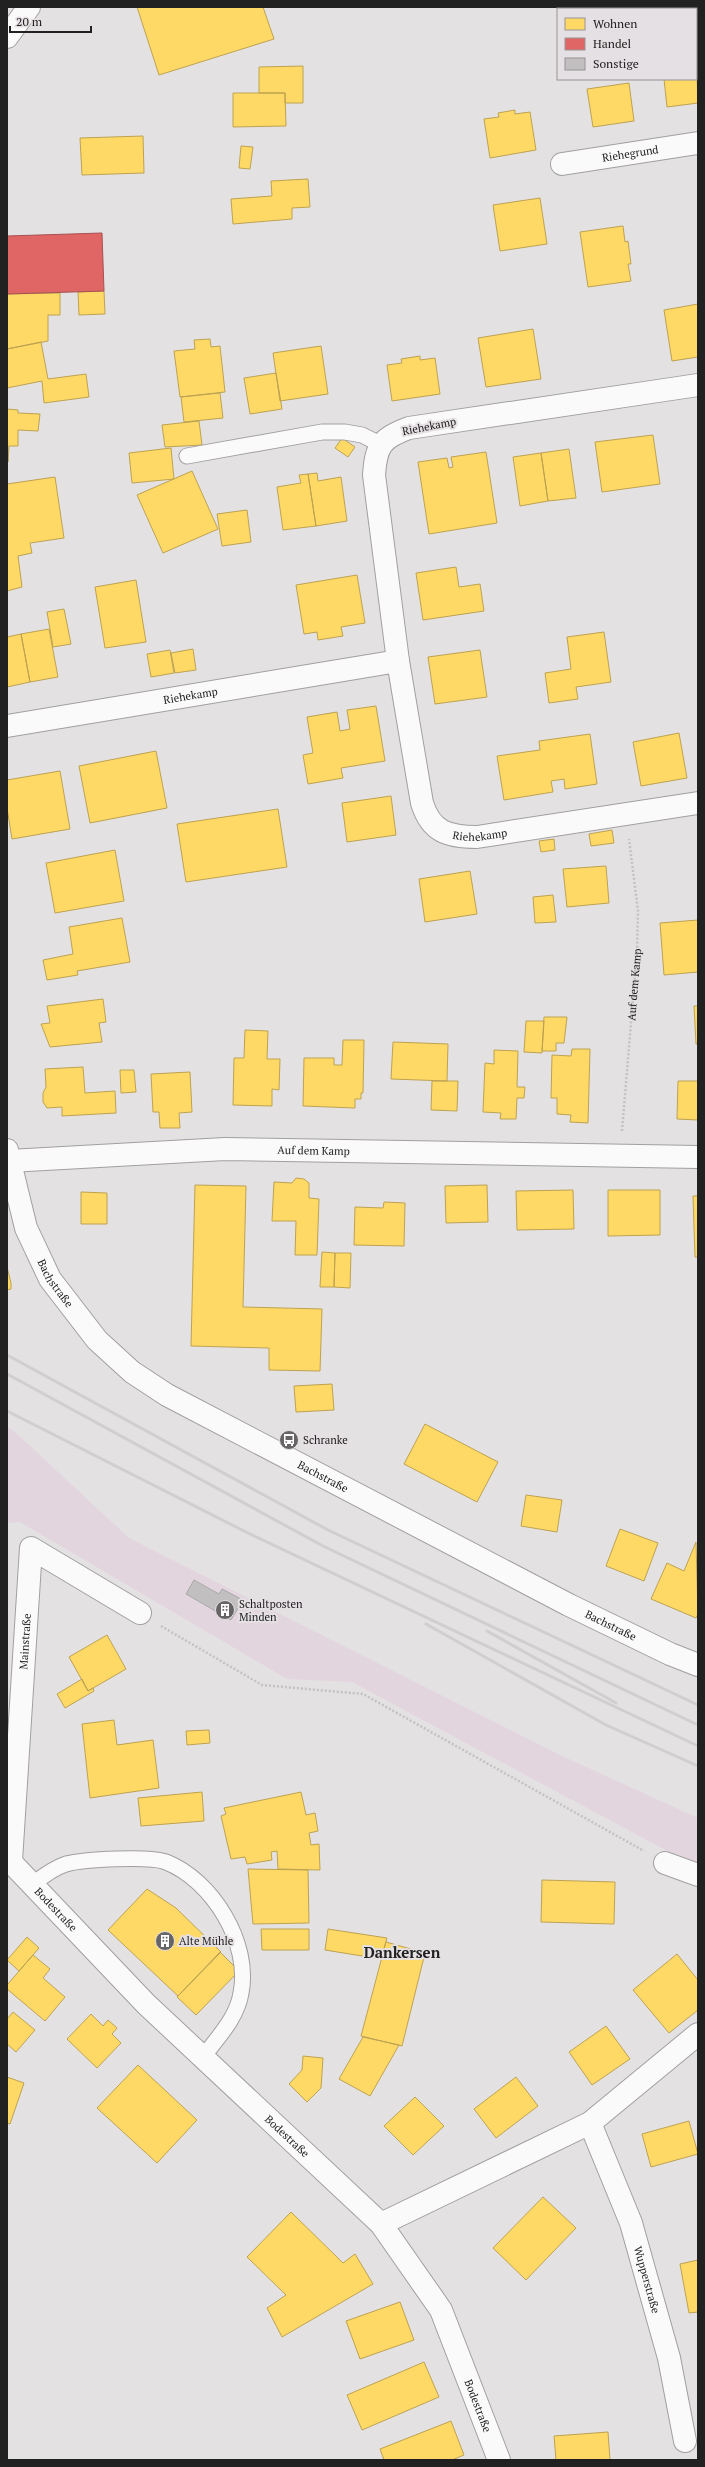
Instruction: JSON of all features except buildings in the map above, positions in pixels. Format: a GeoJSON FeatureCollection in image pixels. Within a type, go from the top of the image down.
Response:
{"type":"FeatureCollection","features":[{"type":"Feature","properties":{"kind":"street"},"geometry":{"type":"LineString","coordinates":[[7,37],[29,7]]}},
{"type":"Feature","properties":{"kind":"street","name":"Riehegrund"},"geometry":{"type":"LineString","coordinates":[[562,164],[698,142]]}},
{"type":"Feature","properties":{"kind":"street","name":"Riehekamp"},"geometry":{"type":"LineString","coordinates":[[698,385],[409,428],[392,434],[380,444],[375,457],[374,476],[398,661],[422,803],[426,817],[440,831],[460,837],[477,837],[698,803]]}},
{"type":"Feature","properties":{"kind":"street","name":"Riehekamp"},"geometry":{"type":"LineString","coordinates":[[7,726],[398,661]]}},
{"type":"Feature","properties":{"kind":"street","name":"Auf dem Kamp"},"geometry":{"type":"LineString","coordinates":[[8,1155],[225,1149],[620,1154],[698,1157]]}},
{"type":"Feature","properties":{"kind":"street","name":"Bachstraße"},"geometry":{"type":"LineString","coordinates":[[8,1155],[26,1228],[50,1279],[97,1340],[132,1372],[167,1395],[569,1605],[670,1654],[698,1665]]}},
{"type":"Feature","properties":{"kind":"street","name":"Mainstraße"},"geometry":{"type":"LineString","coordinates":[[9,1860],[31,1548],[140,1613]]}},
{"type":"Feature","properties":{"kind":"street","name":"Bodestraße"},"geometry":{"type":"LineString","coordinates":[[9,1860],[140,1998],[381,2224],[441,2310],[500,2460]]}},
{"type":"Feature","properties":{"kind":"street"},"geometry":{"type":"LineString","coordinates":[[665,1863],[698,1875]]}},
{"type":"Feature","properties":{"kind":"street"},"geometry":{"type":"LineString","coordinates":[[381,2224],[590,2123],[698,2034]]}},
{"type":"Feature","properties":{"kind":"street","name":"Wupperstraße"},"geometry":{"type":"LineString","coordinates":[[590,2123],[631,2223],[669,2358],[685,2442]]}},
{"type":"Feature","properties":{"kind":"lane"},"geometry":{"type":"LineString","coordinates":[[187,456],[322,432],[345,432],[362,436],[380,444]]}},
{"type":"Feature","properties":{"kind":"lane"},"geometry":{"type":"LineString","coordinates":[[33,1884],[49,1872],[67,1864],[119,1859],[165,1862],[189,1874],[218,1902],[235,1936],[242,1966],[242,1992],[234,2015],[203,2057]]}},
{"type":"Feature","properties":{"kind":"path","name":"Auf dem Kamp"},"geometry":{"type":"LineString","coordinates":[[620,1154],[638,951],[638,911],[626,815]]}},
{"type":"Feature","properties":{"kind":"path"},"geometry":{"type":"LineString","coordinates":[[140,1613],[262,1685],[363,1694],[665,1863]]}},
{"type":"Feature","properties":{"kind":"shaded area"},"geometry":{"type":"Polygon","coordinates":[[[7,1427],[14,1431],[129,1538],[560,1755],[698,1818],[698,1862],[671,1853],[352,1682],[287,1679],[20,1522],[7,1523],[7,1427]]]}},
{"type":"Feature","properties":{"kind":"railway"},"geometry":{"type":"LineString","coordinates":[[7,1355],[328,1530],[698,1705]]}},
{"type":"Feature","properties":{"kind":"railway"},"geometry":{"type":"LineString","coordinates":[[7,1374],[323,1546],[698,1725]]}},
{"type":"Feature","properties":{"kind":"railway"},"geometry":{"type":"LineString","coordinates":[[7,1411],[250,1534],[698,1746]]}},
{"type":"Feature","properties":{"kind":"railway"},"geometry":{"type":"LineString","coordinates":[[426,1624],[606,1725],[698,1766]]}},
{"type":"Feature","properties":{"kind":"railway"},"geometry":{"type":"LineString","coordinates":[[487,1631],[616,1703]]}},
{"type":"Feature","properties":{"kind":"place","name":"Schranke"},"geometry":{"type":"Point","coordinates":[289,1440]}},
{"type":"Feature","properties":{"kind":"place","name":"Schaltposten Minden"},"geometry":{"type":"Point","coordinates":[225,1610]}},
{"type":"Feature","properties":{"kind":"place","name":"Alte Mühle"},"geometry":{"type":"Point","coordinates":[165,1941]}},
{"type":"Feature","properties":{"kind":"district","name":"Dankersen"},"geometry":{"type":"Point","coordinates":[402,1952]}}]}
